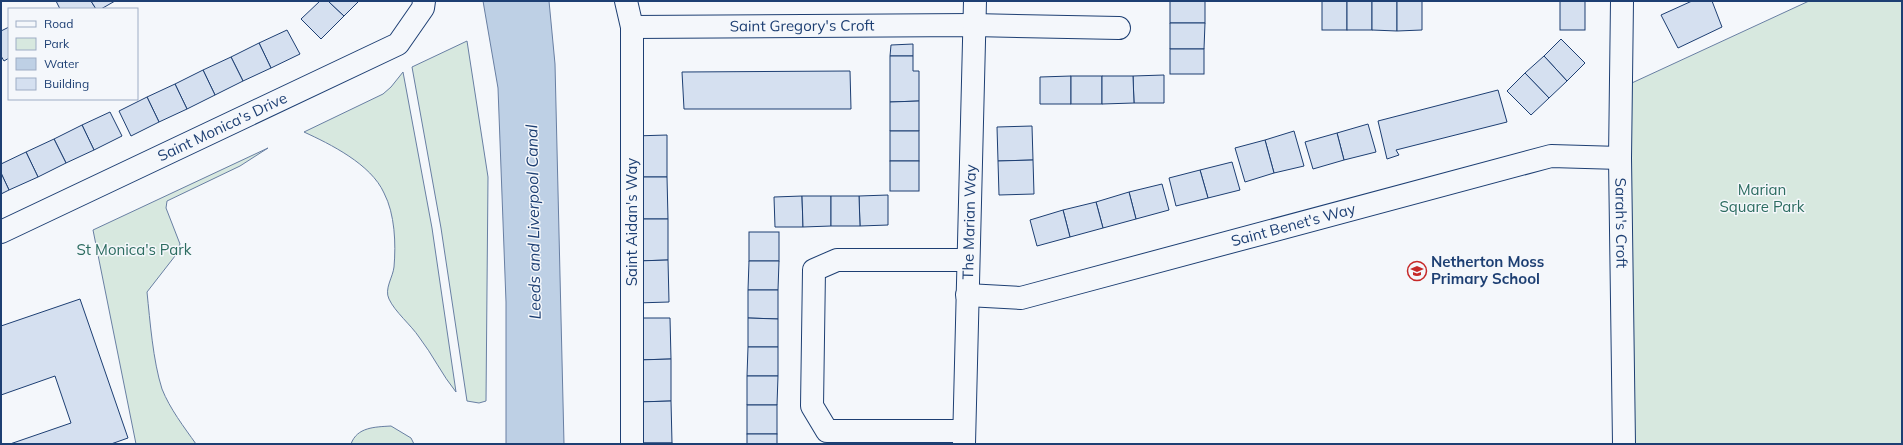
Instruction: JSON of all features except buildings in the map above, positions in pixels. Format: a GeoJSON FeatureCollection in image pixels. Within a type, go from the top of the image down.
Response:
{"type":"FeatureCollection","features":[{"type":"Feature","properties":{"kind":"street","name":"Saint Monica's Drive"},"geometry":{"type":"LineString","coordinates":[[1,232],[398,44],[423,8],[424,1]]}},
{"type":"Feature","properties":{"kind":"street","name":"Saint Aidan's Way"},"geometry":{"type":"LineString","coordinates":[[626,1],[632,27],[632,444]]}},
{"type":"Feature","properties":{"kind":"street","name":"The Marian Way"},"geometry":{"type":"LineString","coordinates":[[964,438],[973,25],[975,1]]}},
{"type":"Feature","properties":{"kind":"street","name":"Sarah's Croft"},"geometry":{"type":"LineString","coordinates":[[1622,1],[1620,158],[1624,444]]}},
{"type":"Feature","properties":{"kind":"street","name":"Saint Gregory's Croft"},"geometry":{"type":"LineString","coordinates":[[632,27],[973,25],[1119,28]]}},
{"type":"Feature","properties":{"kind":"street","name":"Saint Benet's Way"},"geometry":{"type":"LineString","coordinates":[[967,295],[1021,298],[1551,156],[1620,158]]}},
{"type":"Feature","properties":{"kind":"street"},"geometry":{"type":"LineString","coordinates":[[964,438],[827,431],[812,406],[814,270],[837,260],[968,260]]}},
{"type":"Feature","properties":{"kind":"green space","name":"Marian Square Park"},"geometry":{"type":"Polygon","coordinates":[[[1809,1],[1902,1],[1902,444],[1624,444],[1621,88],[1809,1]]]}},
{"type":"Feature","properties":{"kind":"green space"},"geometry":{"type":"Polygon","coordinates":[[[467,41],[488,177],[486,401],[479,403],[467,401],[441,228],[412,67],[467,41]]]}},
{"type":"Feature","properties":{"kind":"green space"},"geometry":{"type":"Polygon","coordinates":[[[403,72],[432,228],[456,392],[416,332],[395,309],[389,299],[388,287],[394,267],[395,249],[393,220],[388,201],[384,193],[370,173],[360,164],[337,149],[304,132],[383,94],[391,87],[403,72]]]}},
{"type":"Feature","properties":{"kind":"green space","name":"St Monica's Park"},"geometry":{"type":"Polygon","coordinates":[[[268,148],[240,166],[167,201],[166,208],[180,244],[175,256],[147,292],[154,354],[159,378],[165,396],[173,411],[196,444],[136,444],[93,230],[268,148]]]}},
{"type":"Feature","properties":{"kind":"green space"},"geometry":{"type":"Polygon","coordinates":[[[391,426],[411,438],[414,444],[351,444],[354,438],[362,431],[391,426]]]}},
{"type":"Feature","properties":{"kind":"water","name":"Leeds and Liverpool Canal"},"geometry":{"type":"Polygon","coordinates":[[[483,1],[549,1],[555,64],[564,444],[506,444],[506,302],[498,88],[483,1]]]}},
{"type":"Feature","properties":{"kind":"place","name":"Netherton Moss Primary School"},"geometry":{"type":"Point","coordinates":[1417,271]}}]}
